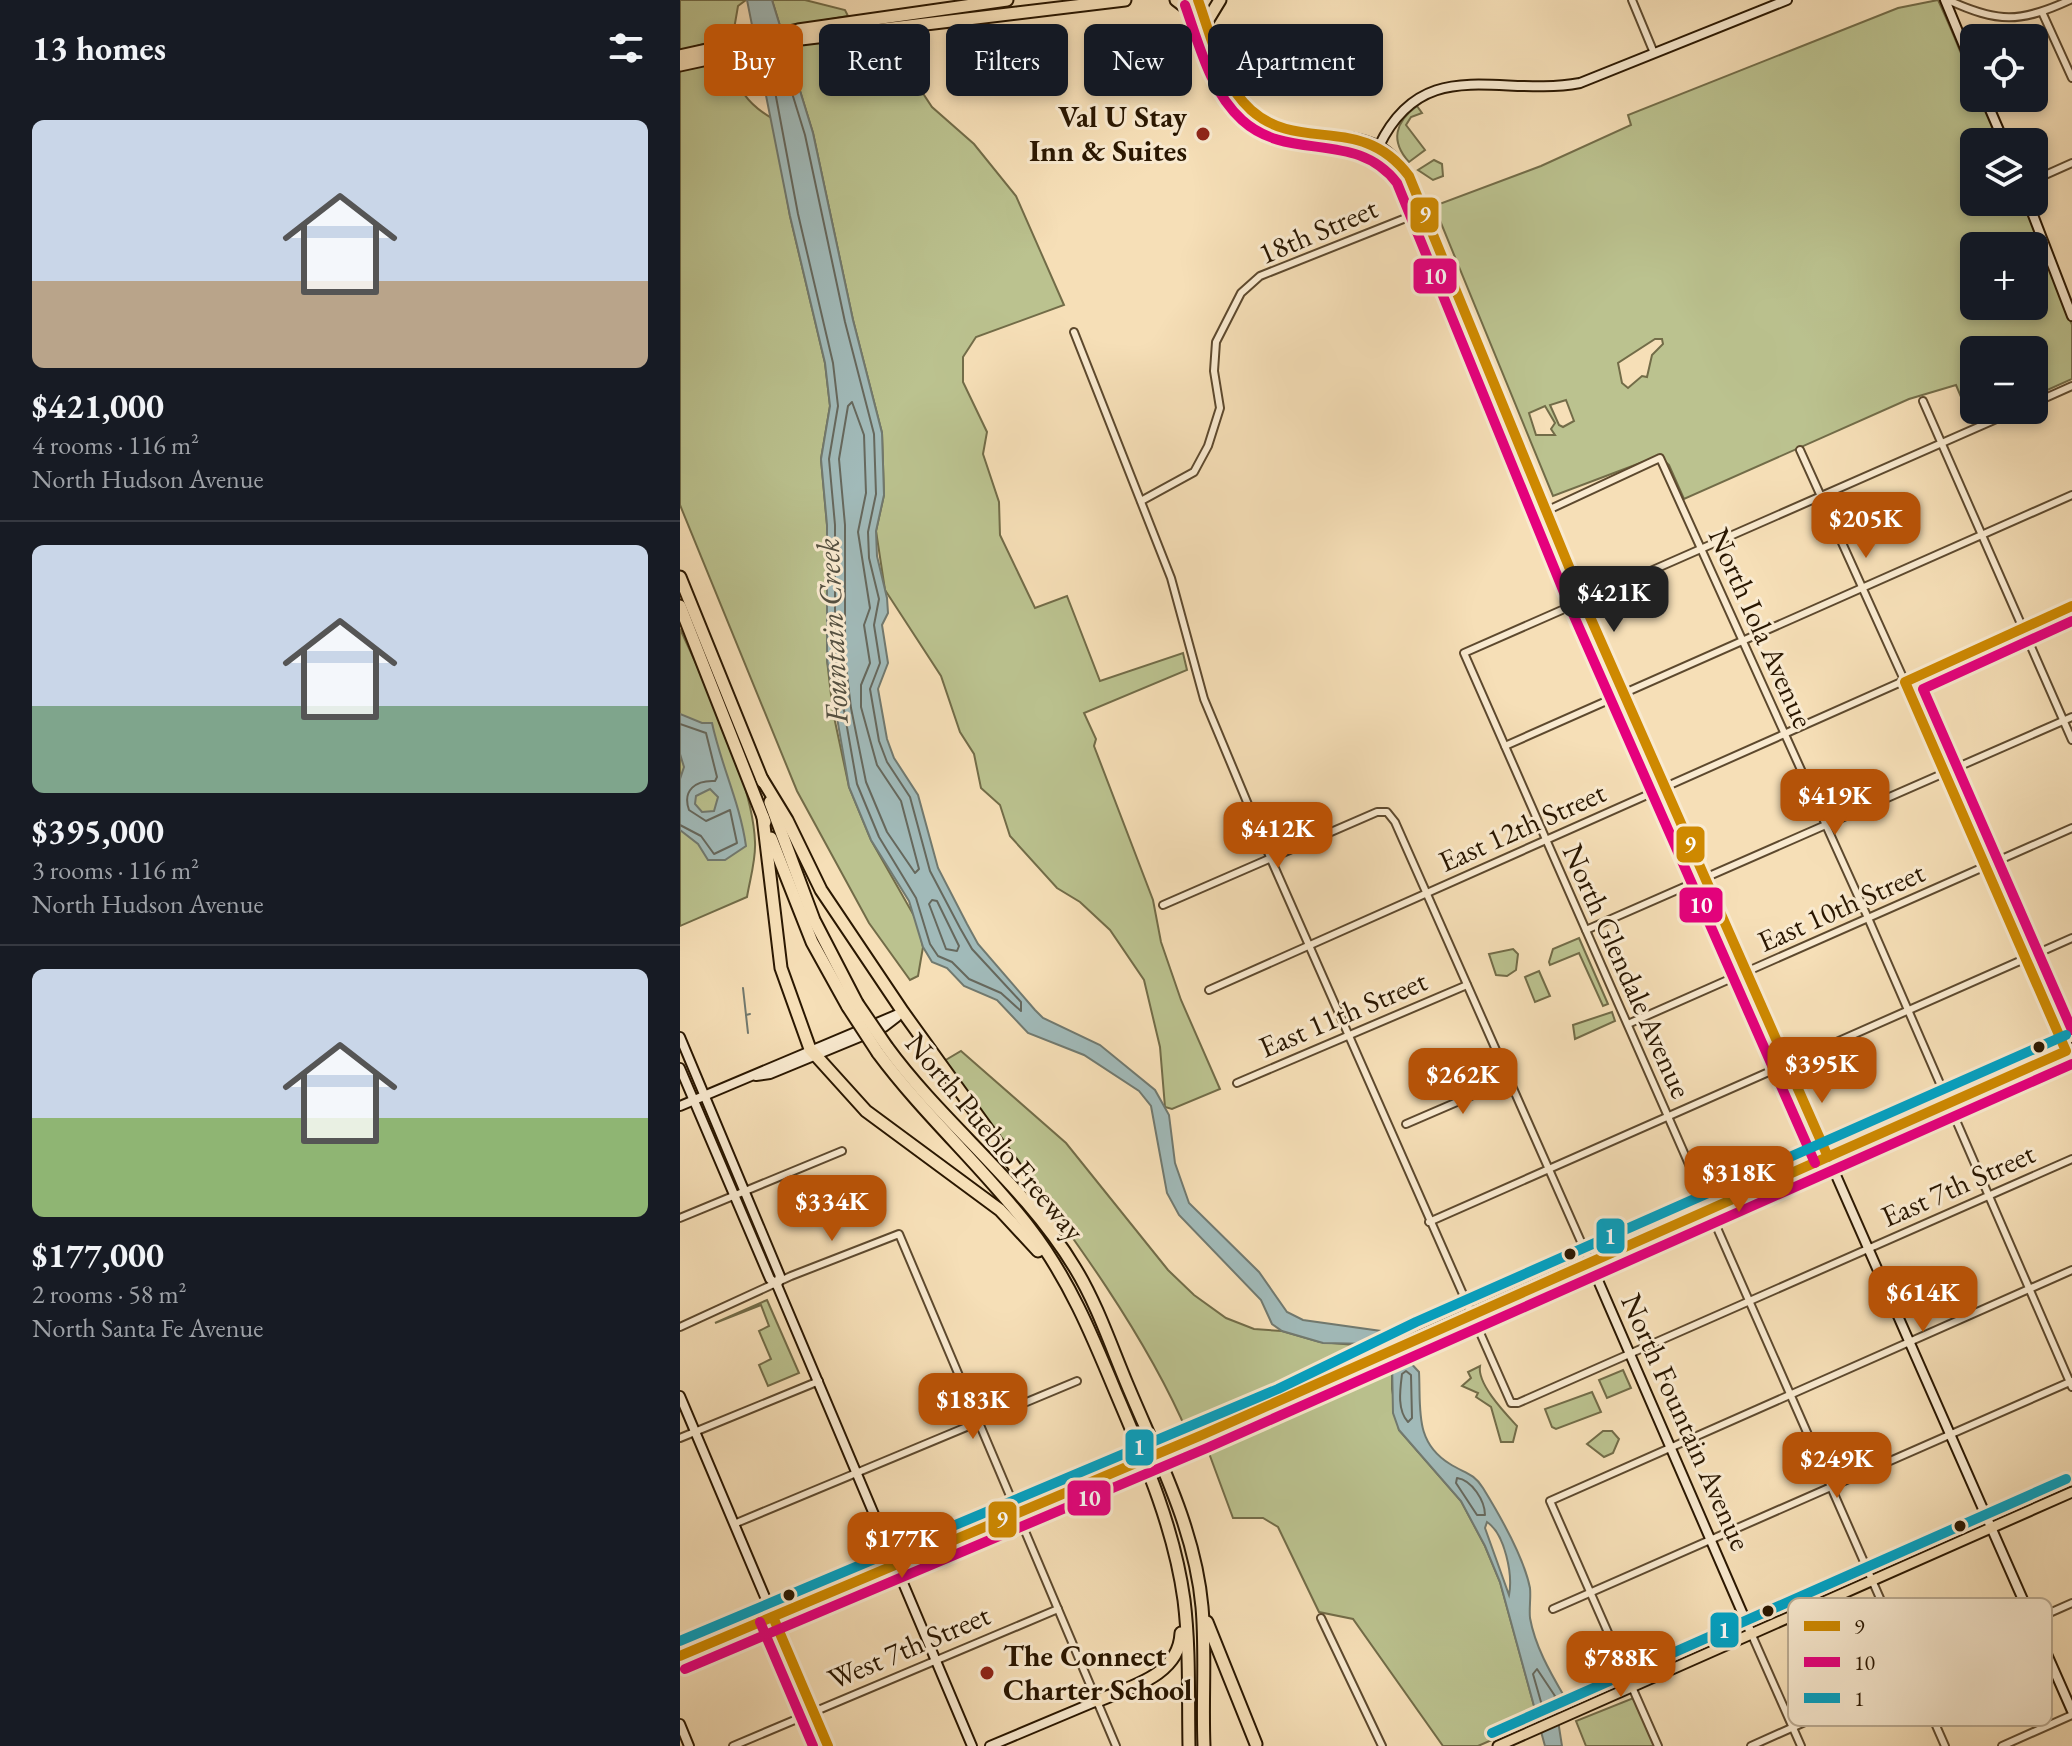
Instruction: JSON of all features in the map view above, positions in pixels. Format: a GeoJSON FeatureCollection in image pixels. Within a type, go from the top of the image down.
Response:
{"type":"FeatureCollection","features":[{"type":"Feature","properties":{"kind":"highway"},"geometry":{"type":"LineString","coordinates":[[803,34],[1007,0]]}},
{"type":"Feature","properties":{"kind":"highway"},"geometry":{"type":"LineString","coordinates":[[803,34],[1125,0]]}},
{"type":"Feature","properties":{"kind":"highway"},"geometry":{"type":"LineString","coordinates":[[1176,0],[1206,23],[1220,0]]}},
{"type":"Feature","properties":{"kind":"highway"},"geometry":{"type":"LineString","coordinates":[[683,60],[704,55]]}},
{"type":"Feature","properties":{"kind":"highway","name":"North Pueblo Freeway"},"geometry":{"type":"LineString","coordinates":[[680,577],[762,779],[808,906],[853,1005]]}},
{"type":"Feature","properties":{"kind":"highway","name":"North Pueblo Freeway"},"geometry":{"type":"LineString","coordinates":[[680,606],[812,942],[915,1100],[1029,1227],[1071,1292],[1158,1494],[1173,1541],[1184,1600],[1189,1746]]}},
{"type":"Feature","properties":{"kind":"highway"},"geometry":{"type":"LineString","coordinates":[[762,779],[787,820],[821,890],[903,1012],[1027,1184],[1075,1267]]}},
{"type":"Feature","properties":{"kind":"highway"},"geometry":{"type":"LineString","coordinates":[[763,817],[781,968],[812,1053],[840,1086],[891,1132],[1000,1210],[1022,1231],[1071,1292]]}},
{"type":"Feature","properties":{"kind":"highway","name":"North Pueblo Freeway"},"geometry":{"type":"LineString","coordinates":[[883,1050],[1012,1188],[1075,1267],[1180,1511],[1202,1607],[1204,1744]]}},
{"type":"Feature","properties":{"kind":"highway"},"geometry":{"type":"LineString","coordinates":[[1097,1701],[1149,1679],[1168,1666],[1180,1643],[1184,1600]]}},
{"type":"Feature","properties":{"kind":"highway"},"geometry":{"type":"LineString","coordinates":[[1202,1607],[1254,1745]]}},
{"type":"Feature","properties":{"kind":"main road"},"geometry":{"type":"LineString","coordinates":[[1832,1598],[1989,1525],[2072,1492]]}},
{"type":"Feature","properties":{"kind":"main road"},"geometry":{"type":"LineString","coordinates":[[1498,1746],[1788,1617]]}},
{"type":"Feature","properties":{"kind":"street"},"geometry":{"type":"LineString","coordinates":[[1198,0],[1234,86],[1251,110],[1282,127],[1379,146],[1397,160],[1409,176],[1426,210],[1623,694],[2021,1598]]}},
{"type":"Feature","properties":{"kind":"street"},"geometry":{"type":"LineString","coordinates":[[1632,0],[1654,53]]}},
{"type":"Feature","properties":{"kind":"street"},"geometry":{"type":"LineString","coordinates":[[1379,146],[1398,114],[1415,100],[1442,86],[1466,82],[1550,88],[1580,83],[1787,0]]}},
{"type":"Feature","properties":{"kind":"street"},"geometry":{"type":"LineString","coordinates":[[1947,0],[1997,18],[2017,19],[2070,0]]}},
{"type":"Feature","properties":{"kind":"street"},"geometry":{"type":"LineString","coordinates":[[1947,0],[1960,34]]}},
{"type":"Feature","properties":{"kind":"street"},"geometry":{"type":"LineString","coordinates":[[2042,12],[2072,78]]}},
{"type":"Feature","properties":{"kind":"street"},"geometry":{"type":"LineString","coordinates":[[2048,174],[2072,163]]}},
{"type":"Feature","properties":{"kind":"street","name":"18th Street"},"geometry":{"type":"LineString","coordinates":[[1141,501],[1194,472],[1208,446],[1220,408],[1214,371],[1216,342],[1241,293],[1260,276],[1426,210]]}},
{"type":"Feature","properties":{"kind":"street"},"geometry":{"type":"LineString","coordinates":[[2033,216],[2072,316]]}},
{"type":"Feature","properties":{"kind":"street"},"geometry":{"type":"LineString","coordinates":[[1074,332],[1171,578],[1204,699],[1470,1315]]}},
{"type":"Feature","properties":{"kind":"street"},"geometry":{"type":"LineString","coordinates":[[2048,397],[2072,386]]}},
{"type":"Feature","properties":{"kind":"street"},"geometry":{"type":"LineString","coordinates":[[1923,401],[2072,740]]}},
{"type":"Feature","properties":{"kind":"street"},"geometry":{"type":"LineString","coordinates":[[1583,601],[1985,424]]}},
{"type":"Feature","properties":{"kind":"street"},"geometry":{"type":"LineString","coordinates":[[1800,450],[2069,1050],[2072,1064]]}},
{"type":"Feature","properties":{"kind":"street","name":"North Iola Avenue"},"geometry":{"type":"LineString","coordinates":[[1546,511],[1660,458],[1868,918],[2071,1383]]}},
{"type":"Feature","properties":{"kind":"street"},"geometry":{"type":"LineString","coordinates":[[1505,746],[2072,495]]}},
{"type":"Feature","properties":{"kind":"street","name":"North Glendale Avenue"},"geometry":{"type":"LineString","coordinates":[[1583,601],[1464,653],[1878,1598]]}},
{"type":"Feature","properties":{"kind":"street","name":"East 12th Street"},"geometry":{"type":"LineString","coordinates":[[1209,990],[2072,606]]}},
{"type":"Feature","properties":{"kind":"street"},"geometry":{"type":"LineString","coordinates":[[1586,930],[2072,717]]}},
{"type":"Feature","properties":{"kind":"street","name":"North Fountain Avenue"},"geometry":{"type":"LineString","coordinates":[[1270,857],[1377,812],[1387,812],[1395,822],[1788,1716]]}},
{"type":"Feature","properties":{"kind":"street","name":"East 10th Street"},"geometry":{"type":"LineString","coordinates":[[1628,1024],[2072,828]]}},
{"type":"Feature","properties":{"kind":"street"},"geometry":{"type":"LineString","coordinates":[[1163,905],[1270,857]]}},
{"type":"Feature","properties":{"kind":"street"},"geometry":{"type":"LineString","coordinates":[[1429,1222],[2072,938]]}},
{"type":"Feature","properties":{"kind":"street","name":"East 11th Street"},"geometry":{"type":"LineString","coordinates":[[1237,1083],[1467,985]]}},
{"type":"Feature","properties":{"kind":"street"},"geometry":{"type":"LineString","coordinates":[[680,1106],[812,1053],[903,1012]]}},
{"type":"Feature","properties":{"kind":"street"},"geometry":{"type":"LineString","coordinates":[[680,1037],[780,1276],[777,1285]]}},
{"type":"Feature","properties":{"kind":"street"},"geometry":{"type":"LineString","coordinates":[[680,1656],[1307,1391],[1422,1335],[2069,1050]]}},
{"type":"Feature","properties":{"kind":"street"},"geometry":{"type":"LineString","coordinates":[[680,1068],[733,1196],[819,1381],[972,1746]]}},
{"type":"Feature","properties":{"kind":"street"},"geometry":{"type":"LineString","coordinates":[[1406,1124],[1508,1080]]}},
{"type":"Feature","properties":{"kind":"street"},"geometry":{"type":"LineString","coordinates":[[680,1218],[842,1151]]}},
{"type":"Feature","properties":{"kind":"street","name":"East 7th Street"},"geometry":{"type":"LineString","coordinates":[[1470,1315],[1511,1403],[1520,1403],[2072,1159]]}},
{"type":"Feature","properties":{"kind":"street"},"geometry":{"type":"LineString","coordinates":[[680,1327],[899,1234],[1116,1746]]}},
{"type":"Feature","properties":{"kind":"street"},"geometry":{"type":"LineString","coordinates":[[1658,1746],[1550,1501],[2072,1270]]}},
{"type":"Feature","properties":{"kind":"street"},"geometry":{"type":"LineString","coordinates":[[680,1438],[819,1381]]}},
{"type":"Feature","properties":{"kind":"street"},"geometry":{"type":"LineString","coordinates":[[734,1524],[1077,1381]]}},
{"type":"Feature","properties":{"kind":"street"},"geometry":{"type":"LineString","coordinates":[[1553,1609],[2071,1383]]}},
{"type":"Feature","properties":{"kind":"street"},"geometry":{"type":"LineString","coordinates":[[680,1396],[828,1746]]}},
{"type":"Feature","properties":{"kind":"street"},"geometry":{"type":"LineString","coordinates":[[2052,1612],[2072,1603]]}},
{"type":"Feature","properties":{"kind":"street","name":"West 7th Street"},"geometry":{"type":"LineString","coordinates":[[733,1746],[1058,1609]]}},
{"type":"Feature","properties":{"kind":"street"},"geometry":{"type":"LineString","coordinates":[[1321,1618],[1382,1746]]}},
{"type":"Feature","properties":{"kind":"street"},"geometry":{"type":"LineString","coordinates":[[2052,1668],[2072,1713],[2052,1722]]}},
{"type":"Feature","properties":{"kind":"street"},"geometry":{"type":"LineString","coordinates":[[990,1746],[1097,1701]]}},
{"type":"Feature","properties":{"kind":"street"},"geometry":{"type":"LineString","coordinates":[[680,1724],[689,1746]]}},
{"type":"Feature","properties":{"kind":"street","name":"North Glendale Avenue"},"geometry":{"type":"LineString","coordinates":[[1936,1726],[1945,1746]]}},
{"type":"Feature","properties":{"kind":"street"},"geometry":{"type":"LineString","coordinates":[[2002,1746],[2044,1726]]}},
{"type":"Feature","properties":{"kind":"street"},"geometry":{"type":"LineString","coordinates":[[1751,1746],[1793,1727]]}},
{"type":"Feature","properties":{"kind":"street","name":"North Fountain Avenue"},"geometry":{"type":"LineString","coordinates":[[1793,1727],[1801,1746]]}},
{"type":"Feature","properties":{"kind":"green space"},"geometry":{"type":"Polygon","coordinates":[[[680,0],[746,0],[738,6],[735,24],[704,24],[704,44],[680,51],[680,0]]]}},
{"type":"Feature","properties":{"kind":"green space"},"geometry":{"type":"Polygon","coordinates":[[[772,0],[805,0],[845,10],[848,16],[803,24],[779,24],[772,0]]]}},
{"type":"Feature","properties":{"kind":"green space"},"geometry":{"type":"Polygon","coordinates":[[[1938,0],[1960,51],[1960,112],[1987,112],[1993,128],[1960,128],[1960,216],[2029,216],[2035,232],[1960,232],[1960,320],[2048,320],[2048,265],[2072,325],[2072,379],[2048,390],[2048,336],[1960,336],[1960,394],[1956,385],[1909,399],[1684,499],[1669,465],[1659,456],[1553,496],[1434,206],[1541,166],[1631,125],[1628,115],[1898,8],[1938,0]],[[1655,339],[1618,363],[1622,383],[1628,388],[1642,376],[1647,377],[1652,355],[1663,344],[1662,339],[1655,339]],[[1566,400],[1550,405],[1559,425],[1563,427],[1574,421],[1566,400]],[[1545,406],[1529,413],[1536,435],[1555,435],[1551,429],[1555,423],[1545,406]]]}},
{"type":"Feature","properties":{"kind":"green space"},"geometry":{"type":"Polygon","coordinates":[[[803,26],[819,29],[819,96],[925,96],[932,107],[974,144],[1016,196],[1064,305],[976,337],[963,357],[963,382],[987,432],[983,454],[999,502],[1000,535],[1035,608],[1067,596],[1100,681],[1183,653],[1187,670],[1084,713],[1153,900],[1161,942],[1181,1000],[1220,1089],[1172,1109],[1165,1107],[1160,1047],[1144,980],[1110,930],[1080,902],[1057,888],[1010,836],[1000,805],[981,788],[974,754],[960,732],[941,676],[885,590],[876,531],[884,495],[882,433],[853,320],[813,133],[802,96],[803,26]]]}},
{"type":"Feature","properties":{"kind":"green space"},"geometry":{"type":"Polygon","coordinates":[[[704,66],[704,96],[745,96],[773,119],[790,216],[825,363],[830,406],[821,459],[827,525],[827,660],[833,712],[849,787],[871,840],[917,921],[923,947],[918,976],[910,980],[869,923],[797,791],[680,505],[680,71],[704,66]]]}},
{"type":"Feature","properties":{"kind":"green space"},"geometry":{"type":"Polygon","coordinates":[[[1417,106],[1422,113],[1411,117],[1406,125],[1425,150],[1409,162],[1399,147],[1398,132],[1404,119],[1417,106]]]}},
{"type":"Feature","properties":{"kind":"green space"},"geometry":{"type":"Polygon","coordinates":[[[1434,160],[1442,164],[1443,176],[1433,180],[1418,170],[1434,160]]]}},
{"type":"Feature","properties":{"kind":"green space"},"geometry":{"type":"Polygon","coordinates":[[[680,629],[715,705],[737,763],[752,818],[755,849],[747,897],[680,926],[680,629]]]}},
{"type":"Feature","properties":{"kind":"green space"},"geometry":{"type":"Polygon","coordinates":[[[1579,938],[1608,1004],[1603,1006],[1579,953],[1550,965],[1553,949],[1579,938]]]}},
{"type":"Feature","properties":{"kind":"green space"},"geometry":{"type":"Polygon","coordinates":[[[1513,949],[1518,954],[1516,970],[1507,976],[1496,975],[1489,954],[1513,949]]]}},
{"type":"Feature","properties":{"kind":"green space"},"geometry":{"type":"Polygon","coordinates":[[[1539,971],[1550,996],[1535,1002],[1525,977],[1539,971]]]}},
{"type":"Feature","properties":{"kind":"green space"},"geometry":{"type":"Polygon","coordinates":[[[1612,1012],[1615,1021],[1575,1039],[1573,1025],[1612,1012]]]}},
{"type":"Feature","properties":{"kind":"green space"},"geometry":{"type":"Polygon","coordinates":[[[961,1051],[1066,1143],[1168,1270],[1194,1295],[1226,1318],[1254,1329],[1282,1331],[1320,1342],[1379,1347],[1296,1388],[1188,1434],[1165,1386],[1108,1290],[944,1061],[961,1051]]]}},
{"type":"Feature","properties":{"kind":"green space"},"geometry":{"type":"Polygon","coordinates":[[[767,1300],[799,1373],[768,1386],[759,1365],[771,1359],[759,1331],[769,1326],[761,1305],[715,1323],[767,1300]]]}},
{"type":"Feature","properties":{"kind":"green space"},"geometry":{"type":"Polygon","coordinates":[[[1392,1361],[1392,1389],[1399,1430],[1461,1501],[1485,1546],[1500,1582],[1538,1720],[1478,1746],[1443,1746],[1353,1619],[1319,1612],[1278,1527],[1263,1518],[1233,1518],[1206,1445],[1392,1361]]]}},
{"type":"Feature","properties":{"kind":"green space"},"geometry":{"type":"Polygon","coordinates":[[[1480,1366],[1487,1389],[1517,1426],[1513,1442],[1501,1442],[1491,1407],[1476,1397],[1478,1393],[1462,1386],[1471,1378],[1468,1372],[1480,1366]]]}},
{"type":"Feature","properties":{"kind":"green space"},"geometry":{"type":"Polygon","coordinates":[[[1623,1370],[1631,1388],[1607,1398],[1599,1380],[1623,1370]]]}},
{"type":"Feature","properties":{"kind":"green space"},"geometry":{"type":"Polygon","coordinates":[[[1592,1392],[1601,1412],[1556,1429],[1552,1427],[1545,1409],[1592,1392]]]}},
{"type":"Feature","properties":{"kind":"green space"},"geometry":{"type":"Polygon","coordinates":[[[1603,1431],[1612,1431],[1619,1439],[1613,1453],[1604,1457],[1587,1444],[1603,1431]]]}},
{"type":"Feature","properties":{"kind":"green space"},"geometry":{"type":"Polygon","coordinates":[[[1636,1697],[1658,1746],[1586,1746],[1576,1721],[1636,1697]]]}},
{"type":"Feature","properties":{"kind":"water","name":"Fountain Creek"},"geometry":{"type":"Polygon","coordinates":[[[747,0],[772,0],[779,24],[752,24],[747,0]]]}},
{"type":"Feature","properties":{"kind":"water","name":"Fountain Creek"},"geometry":{"type":"Polygon","coordinates":[[[766,96],[802,96],[813,133],[853,320],[882,433],[884,495],[876,531],[877,556],[887,598],[888,613],[882,625],[888,663],[878,689],[887,739],[894,758],[918,795],[938,868],[978,944],[1035,1010],[1043,1018],[1100,1045],[1155,1090],[1169,1115],[1175,1163],[1189,1203],[1259,1272],[1287,1312],[1303,1320],[1381,1331],[1419,1372],[1420,1412],[1430,1446],[1450,1464],[1480,1483],[1522,1563],[1530,1588],[1530,1618],[1535,1639],[1564,1696],[1557,1714],[1562,1746],[1545,1746],[1500,1582],[1485,1546],[1461,1501],[1399,1430],[1393,1413],[1392,1361],[1370,1344],[1323,1343],[1282,1331],[1272,1324],[1261,1300],[1179,1215],[1167,1193],[1151,1106],[1139,1091],[1084,1055],[1028,1033],[997,1000],[964,986],[947,968],[932,962],[923,947],[909,901],[871,840],[849,787],[827,660],[827,525],[821,459],[830,406],[825,363],[790,216],[766,96]],[[1487,1522],[1485,1528],[1509,1595],[1510,1577],[1499,1536],[1487,1522]]]}},
{"type":"Feature","properties":{"kind":"water"},"geometry":{"type":"Polygon","coordinates":[[[680,714],[702,723],[712,723],[746,846],[725,860],[708,860],[698,844],[680,830],[680,779],[684,767],[680,754],[680,714]],[[710,789],[696,796],[695,804],[702,812],[714,811],[718,797],[710,789]]]}},
{"type":"Feature","properties":{"kind":"waterway"},"geometry":{"type":"LineString","coordinates":[[743,988],[746,1015],[750,1014]]}},
{"type":"Feature","properties":{"kind":"waterway"},"geometry":{"type":"LineString","coordinates":[[746,1015],[748,1033]]}},
{"type":"Feature","properties":{"kind":"transit line","name":"9"},"geometry":{"type":"LineString","coordinates":[[1198,0],[1224,73],[1251,110],[1270,123],[1290,130],[1371,145],[1390,157],[1409,176],[1583,601],[1828,1157]]}},
{"type":"Feature","properties":{"kind":"transit line","name":"10"},"geometry":{"type":"LineString","coordinates":[[1185,5],[1214,81],[1242,120],[1260,133],[1280,140],[1362,156],[1397,183],[1570,607],[1815,1163]]}},
{"type":"Feature","properties":{"kind":"transit line","name":"9"},"geometry":{"type":"LineString","coordinates":[[680,1656],[1202,1435],[2066,1051],[1905,682],[2072,606]]}},
{"type":"Feature","properties":{"kind":"transit line","name":"10"},"geometry":{"type":"LineString","coordinates":[[2072,621],[1923,689],[2072,1030]]}},
{"type":"Feature","properties":{"kind":"transit line","name":"1"},"geometry":{"type":"LineString","coordinates":[[680,1641],[1278,1389],[1416,1322],[2066,1035]]}},
{"type":"Feature","properties":{"kind":"transit line","name":"10"},"geometry":{"type":"LineString","coordinates":[[685,1669],[1207,1448],[2072,1064]]}},
{"type":"Feature","properties":{"kind":"transit line","name":"1"},"geometry":{"type":"LineString","coordinates":[[1797,1598],[2066,1479]]}},
{"type":"Feature","properties":{"kind":"transit line","name":"1"},"geometry":{"type":"LineString","coordinates":[[1492,1733],[1788,1602]]}},
{"type":"Feature","properties":{"kind":"transit line","name":"9"},"geometry":{"type":"LineString","coordinates":[[773,1617],[828,1746]]}},
{"type":"Feature","properties":{"kind":"transit line","name":"10"},"geometry":{"type":"LineString","coordinates":[[760,1622],[813,1746]]}},
{"type":"Feature","properties":{"kind":"place","name":"Val U Stay Inn & Suites"},"geometry":{"type":"Point","coordinates":[1203,134]}},
{"type":"Feature","properties":{"kind":"place","name":"The Connect Charter School"},"geometry":{"type":"Point","coordinates":[987,1673]}}]}
